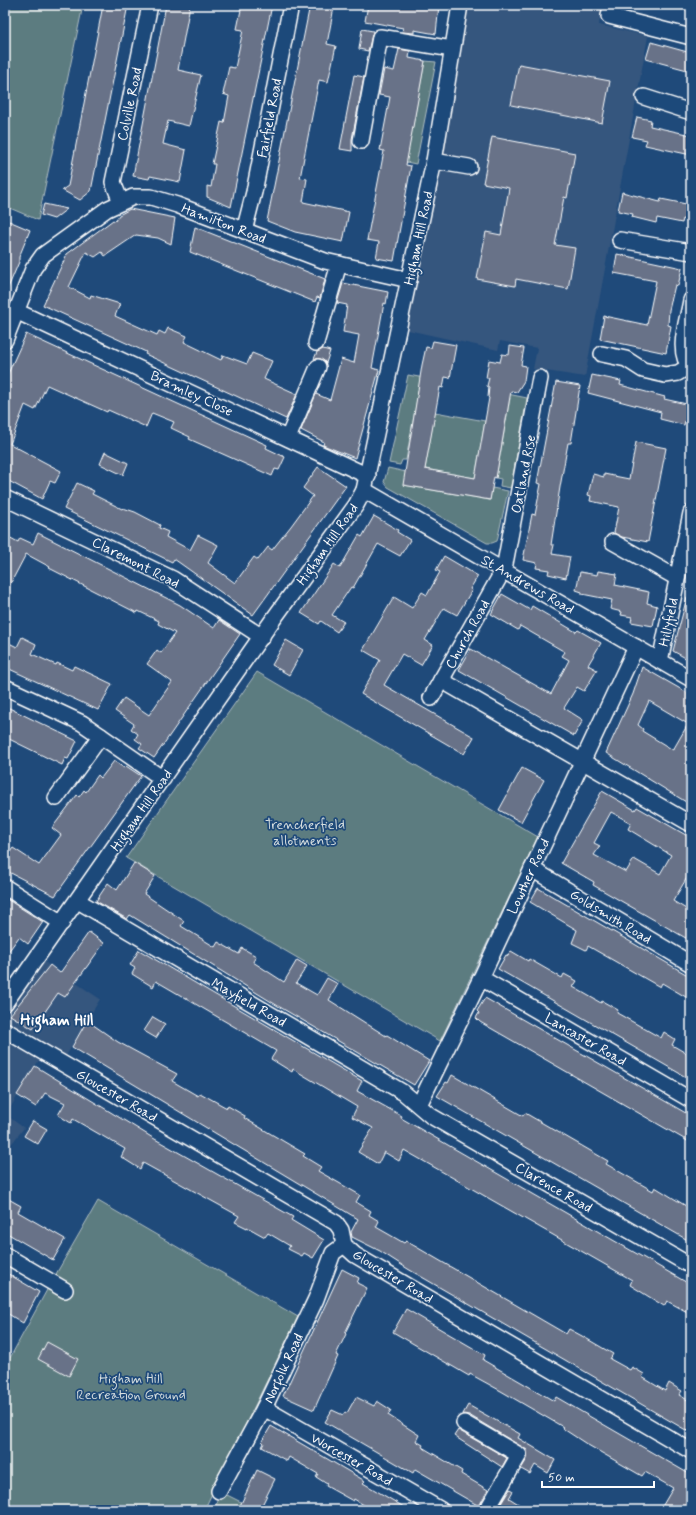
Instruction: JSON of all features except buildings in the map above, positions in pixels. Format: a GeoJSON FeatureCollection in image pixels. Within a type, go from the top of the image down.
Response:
{"type":"FeatureCollection","features":[{"type":"Feature","properties":{"kind":"street","name":"Colville Road"},"geometry":{"type":"LineString","coordinates":[[121,202],[112,182],[150,5]]}},
{"type":"Feature","properties":{"kind":"street","name":"Fairfield Road"},"geometry":{"type":"LineString","coordinates":[[244,231],[254,192],[291,5]]}},
{"type":"Feature","properties":{"kind":"street","name":"Higham Hill Road"},"geometry":{"type":"LineString","coordinates":[[5,1003],[356,505],[366,483],[434,161],[460,5]]}},
{"type":"Feature","properties":{"kind":"street"},"geometry":{"type":"LineString","coordinates":[[611,5],[609,16],[691,37]]}},
{"type":"Feature","properties":{"kind":"street"},"geometry":{"type":"LineString","coordinates":[[361,141],[380,37],[452,49]]}},
{"type":"Feature","properties":{"kind":"street"},"geometry":{"type":"LineString","coordinates":[[644,97],[691,112]]}},
{"type":"Feature","properties":{"kind":"street"},"geometry":{"type":"LineString","coordinates":[[434,161],[470,167]]}},
{"type":"Feature","properties":{"kind":"street","name":"Hamilton Road"},"geometry":{"type":"LineString","coordinates":[[5,340],[33,269],[43,255],[49,249],[121,202],[133,197],[151,197],[325,261],[409,280]]}},
{"type":"Feature","properties":{"kind":"street"},"geometry":{"type":"LineString","coordinates":[[620,240],[684,251]]}},
{"type":"Feature","properties":{"kind":"street"},"geometry":{"type":"LineString","coordinates":[[316,343],[339,264]]}},
{"type":"Feature","properties":{"kind":"street"},"geometry":{"type":"LineString","coordinates":[[602,354],[626,359],[643,370],[666,374],[678,373],[690,367],[684,356],[683,344],[691,300]]}},
{"type":"Feature","properties":{"kind":"street","name":"Bramley Close"},"geometry":{"type":"LineString","coordinates":[[16,311],[322,454],[366,483]]}},
{"type":"Feature","properties":{"kind":"street"},"geometry":{"type":"LineString","coordinates":[[288,438],[318,367]]}},
{"type":"Feature","properties":{"kind":"street","name":"Oatland Rise"},"geometry":{"type":"LineString","coordinates":[[504,569],[540,378]]}},
{"type":"Feature","properties":{"kind":"street","name":"St Andrews Road"},"geometry":{"type":"LineString","coordinates":[[366,483],[504,569],[691,679]]}},
{"type":"Feature","properties":{"kind":"street","name":"Claremont Road"},"geometry":{"type":"LineString","coordinates":[[5,498],[173,579],[262,637]]}},
{"type":"Feature","properties":{"kind":"street","name":"Hillyfield"},"geometry":{"type":"LineString","coordinates":[[660,661],[691,513]]}},
{"type":"Feature","properties":{"kind":"street"},"geometry":{"type":"LineString","coordinates":[[613,542],[677,578]]}},
{"type":"Feature","properties":{"kind":"street","name":"Church Road"},"geometry":{"type":"LineString","coordinates":[[431,698],[504,569]]}},
{"type":"Feature","properties":{"kind":"street","name":"Lowther Road"},"geometry":{"type":"LineString","coordinates":[[419,1105],[481,978],[636,647]]}},
{"type":"Feature","properties":{"kind":"street"},"geometry":{"type":"LineString","coordinates":[[441,680],[691,824]]}},
{"type":"Feature","properties":{"kind":"street"},"geometry":{"type":"LineString","coordinates":[[5,686],[82,723],[163,779]]}},
{"type":"Feature","properties":{"kind":"street"},"geometry":{"type":"LineString","coordinates":[[56,798],[101,736]]}},
{"type":"Feature","properties":{"kind":"street","name":"Goldsmith Road"},"geometry":{"type":"LineString","coordinates":[[532,869],[691,964]]}},
{"type":"Feature","properties":{"kind":"street"},"geometry":{"type":"LineString","coordinates":[[5,887],[62,923]]}},
{"type":"Feature","properties":{"kind":"street","name":"Mayfield Road"},"geometry":{"type":"LineString","coordinates":[[78,901],[404,1093],[419,1105]]}},
{"type":"Feature","properties":{"kind":"street","name":"Lancaster Road"},"geometry":{"type":"LineString","coordinates":[[481,978],[691,1100]]}},
{"type":"Feature","properties":{"kind":"street","name":"Gloucester Road"},"geometry":{"type":"LineString","coordinates":[[5,1030],[336,1223],[340,1230],[344,1245],[355,1255],[691,1451]]}},
{"type":"Feature","properties":{"kind":"street","name":"Clarence Road"},"geometry":{"type":"LineString","coordinates":[[419,1105],[431,1116],[691,1266]]}},
{"type":"Feature","properties":{"kind":"street","name":"Norfolk Road"},"geometry":{"type":"LineString","coordinates":[[218,1491],[266,1404],[316,1299],[334,1253],[344,1245]]}},
{"type":"Feature","properties":{"kind":"street"},"geometry":{"type":"LineString","coordinates":[[5,1255],[49,1279],[65,1290]]}},
{"type":"Feature","properties":{"kind":"street","name":"Worcester Road"},"geometry":{"type":"LineString","coordinates":[[266,1404],[441,1510]]}},
{"type":"Feature","properties":{"kind":"street"},"geometry":{"type":"LineString","coordinates":[[464,1423],[519,1454],[487,1510]]}},
{"type":"Feature","properties":{"kind":"shaded area"},"geometry":{"type":"Polygon","coordinates":[[[460,5],[602,5],[599,25],[648,36],[585,377],[533,369],[537,348],[500,341],[498,350],[399,328],[460,5]]]}},
{"type":"Feature","properties":{"kind":"shaded area"},"geometry":{"type":"Polygon","coordinates":[[[43,961],[100,999],[63,1061],[45,1050],[6,1115],[24,1128],[5,1152],[5,1015],[43,961]]]}},
{"type":"Feature","properties":{"kind":"green space"},"geometry":{"type":"Polygon","coordinates":[[[5,5],[83,5],[38,220],[5,206],[5,5]]]}},
{"type":"Feature","properties":{"kind":"green space"},"geometry":{"type":"Polygon","coordinates":[[[425,61],[436,62],[416,164],[406,162],[425,61]]]}},
{"type":"Feature","properties":{"kind":"green space"},"geometry":{"type":"Polygon","coordinates":[[[408,375],[435,380],[420,382],[406,460],[402,460],[400,465],[389,463],[408,375]]]}},
{"type":"Feature","properties":{"kind":"green space"},"geometry":{"type":"Polygon","coordinates":[[[503,393],[527,398],[511,488],[500,486],[501,479],[496,478],[510,398],[503,393]]]}},
{"type":"Feature","properties":{"kind":"green space"},"geometry":{"type":"Polygon","coordinates":[[[435,412],[485,421],[475,478],[425,469],[435,412]]]}},
{"type":"Feature","properties":{"kind":"green space"},"geometry":{"type":"Polygon","coordinates":[[[388,468],[406,472],[404,485],[490,500],[492,488],[508,491],[497,541],[487,543],[388,487],[384,482],[388,468]]]}},
{"type":"Feature","properties":{"kind":"green space","name":"Trencherfield allotments"},"geometry":{"type":"Polygon","coordinates":[[[257,672],[538,837],[440,1041],[126,858],[257,672]]]}},
{"type":"Feature","properties":{"kind":"green space","name":"Higham Hill Recreation Ground"},"geometry":{"type":"Polygon","coordinates":[[[98,1201],[298,1317],[204,1510],[5,1510],[5,1367],[98,1201]]]}},
{"type":"Feature","properties":{"kind":"green space"},"geometry":{"type":"Polygon","coordinates":[[[227,1495],[257,1510],[214,1510],[219,1498],[227,1495]]]}},
{"type":"Feature","properties":{"kind":"district","name":"Higham Hill"},"geometry":{"type":"Point","coordinates":[57,1019]}}]}
